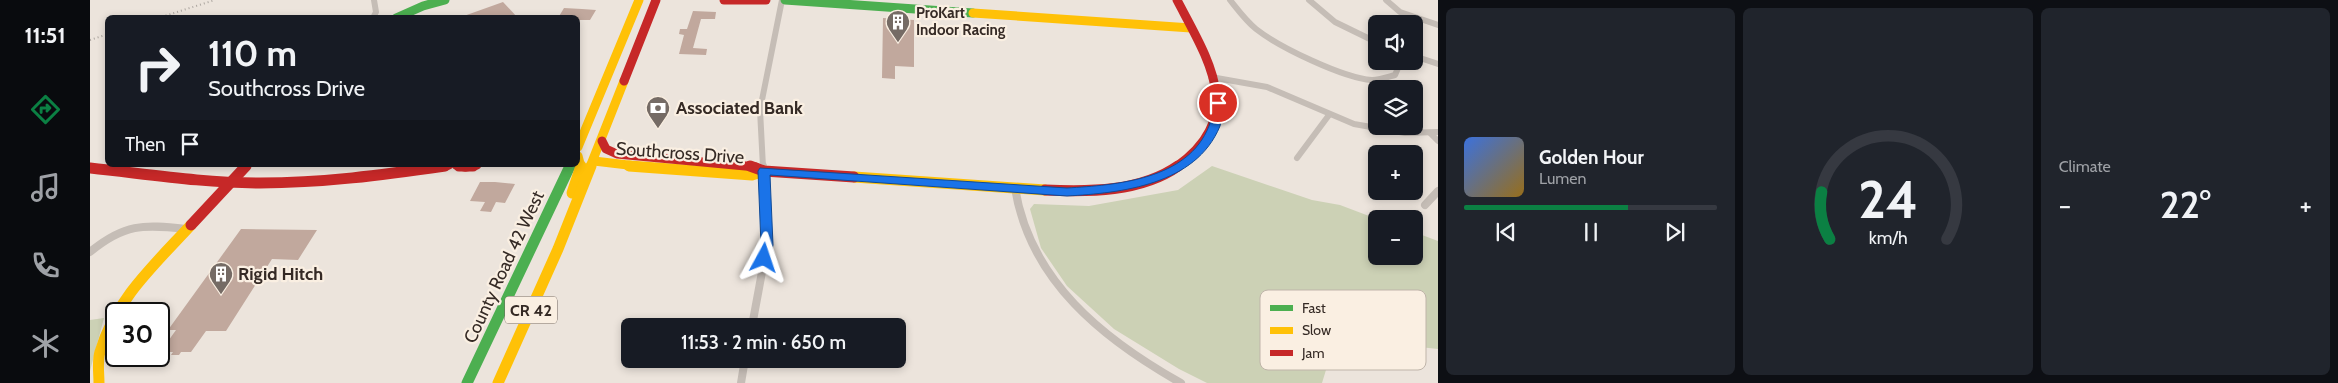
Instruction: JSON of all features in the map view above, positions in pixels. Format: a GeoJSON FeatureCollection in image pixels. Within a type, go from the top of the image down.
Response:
{"type":"FeatureCollection","features":[{"type":"Feature","properties":{"kind":"main road"},"geometry":{"type":"LineString","coordinates":[[403,15],[423,6],[445,0]]}},
{"type":"Feature","properties":{"kind":"main road"},"geometry":{"type":"LineString","coordinates":[[580,142],[639,0]]}},
{"type":"Feature","properties":{"kind":"main road","name":"CR 42"},"geometry":{"type":"LineString","coordinates":[[498,383],[558,249],[656,0]]}},
{"type":"Feature","properties":{"kind":"main road"},"geometry":{"type":"LineString","coordinates":[[724,0],[766,0]]}},
{"type":"Feature","properties":{"kind":"main road"},"geometry":{"type":"LineString","coordinates":[[783,0],[1191,28]]}},
{"type":"Feature","properties":{"kind":"main road","name":"Southcross Drive"},"geometry":{"type":"LineString","coordinates":[[594,161],[607,164],[752,175],[764,171],[1067,192],[1108,190],[1148,181],[1180,166],[1203,147],[1215,125],[1218,103],[1212,77],[1177,0]]}},
{"type":"Feature","properties":{"kind":"main road"},"geometry":{"type":"LineString","coordinates":[[594,161],[589,157],[587,148],[599,114],[600,94]]}},
{"type":"Feature","properties":{"kind":"main road","name":"Southcross Drive"},"geometry":{"type":"LineString","coordinates":[[602,141],[606,148],[617,154],[754,166],[764,171]]}},
{"type":"Feature","properties":{"kind":"main road"},"geometry":{"type":"LineString","coordinates":[[99,383],[100,354],[115,314],[137,283],[245,167]]}},
{"type":"Feature","properties":{"kind":"main road"},"geometry":{"type":"LineString","coordinates":[[90,168],[230,182],[286,183],[348,180],[436,167]]}},
{"type":"Feature","properties":{"kind":"main road"},"geometry":{"type":"LineString","coordinates":[[558,249],[580,167]]}},
{"type":"Feature","properties":{"kind":"main road","name":"County Road 42 West"},"geometry":{"type":"LineString","coordinates":[[467,383],[566,168]]}},
{"type":"Feature","properties":{"kind":"street"},"geometry":{"type":"LineString","coordinates":[[374,0],[376,12],[374,15]]}},
{"type":"Feature","properties":{"kind":"street"},"geometry":{"type":"LineString","coordinates":[[753,318],[767,245],[760,110],[783,0]]}},
{"type":"Feature","properties":{"kind":"street"},"geometry":{"type":"LineString","coordinates":[[1230,0],[1247,22],[1260,32],[1344,72],[1379,80],[1395,74],[1397,70]]}},
{"type":"Feature","properties":{"kind":"street"},"geometry":{"type":"LineString","coordinates":[[1309,0],[1335,22],[1368,38]]}},
{"type":"Feature","properties":{"kind":"street"},"geometry":{"type":"LineString","coordinates":[[1386,0],[1400,12],[1438,25]]}},
{"type":"Feature","properties":{"kind":"street"},"geometry":{"type":"LineString","coordinates":[[1423,59],[1438,64]]}},
{"type":"Feature","properties":{"kind":"street"},"geometry":{"type":"LineString","coordinates":[[1212,77],[1267,87],[1329,115],[1381,130],[1438,132]]}},
{"type":"Feature","properties":{"kind":"street"},"geometry":{"type":"LineString","coordinates":[[1297,158],[1329,115]]}},
{"type":"Feature","properties":{"kind":"street"},"geometry":{"type":"LineString","coordinates":[[1430,133],[1438,141]]}},
{"type":"Feature","properties":{"kind":"street"},"geometry":{"type":"LineString","coordinates":[[1015,188],[1022,224],[1038,258],[1065,294],[1101,329],[1138,357],[1182,383]]}},
{"type":"Feature","properties":{"kind":"street"},"geometry":{"type":"LineString","coordinates":[[1425,205],[1438,191]]}},
{"type":"Feature","properties":{"kind":"street"},"geometry":{"type":"LineString","coordinates":[[90,252],[120,230],[131,226],[145,224],[186,229]]}},
{"type":"Feature","properties":{"kind":"street"},"geometry":{"type":"LineString","coordinates":[[741,383],[744,368]]}},
{"type":"Feature","properties":{"kind":"green space"},"geometry":{"type":"Polygon","coordinates":[[[1212,166],[1312,200],[1340,205],[1368,216],[1368,265],[1423,265],[1423,235],[1438,241],[1438,349],[1426,348],[1426,290],[1260,290],[1260,370],[1326,370],[1322,383],[1207,383],[1179,369],[1114,329],[1067,286],[1041,248],[1030,209],[1034,204],[1089,206],[1178,190],[1212,166]]]}},
{"type":"Feature","properties":{"kind":"green space"},"geometry":{"type":"Polygon","coordinates":[[[104,318],[90,371],[90,320],[104,318]]]}},
{"type":"Feature","properties":{"kind":"building"},"geometry":{"type":"Polygon","coordinates":[[[503,2],[515,15],[467,15],[503,2]]]}},
{"type":"Feature","properties":{"kind":"building"},"geometry":{"type":"Polygon","coordinates":[[[564,8],[596,10],[590,20],[580,20],[580,15],[560,15],[564,8]]]}},
{"type":"Feature","properties":{"kind":"building"},"geometry":{"type":"Polygon","coordinates":[[[693,11],[716,12],[715,19],[701,19],[693,48],[707,49],[706,55],[679,54],[684,35],[679,34],[680,29],[687,29],[693,11]]]}},
{"type":"Feature","properties":{"kind":"building","name":"ProKart Indoor Racing"},"geometry":{"type":"Polygon","coordinates":[[[883,18],[914,20],[914,67],[895,66],[895,79],[882,78],[883,18]]]}},
{"type":"Feature","properties":{"kind":"building"},"geometry":{"type":"Polygon","coordinates":[[[480,182],[515,184],[505,203],[496,202],[491,212],[480,211],[485,202],[470,201],[480,182]]]}},
{"type":"Feature","properties":{"kind":"building","name":"Rigid Hitch"},"geometry":{"type":"Polygon","coordinates":[[[241,229],[317,230],[298,260],[272,259],[226,331],[206,331],[191,352],[171,355],[173,352],[170,352],[170,338],[176,330],[170,330],[170,327],[241,229]]]}},
{"type":"Feature","properties":{"kind":"railway"},"geometry":{"type":"LineString","coordinates":[[168,15],[215,0]]}},
{"type":"Feature","properties":{"kind":"railway"},"geometry":{"type":"LineString","coordinates":[[90,40],[105,35]]}},
{"type":"Feature","properties":{"kind":"traffic: fast"},"geometry":{"type":"LineString","coordinates":[[403,15],[423,6],[445,0]]}},
{"type":"Feature","properties":{"kind":"traffic: fast"},"geometry":{"type":"LineString","coordinates":[[785,0],[973,13]]}},
{"type":"Feature","properties":{"kind":"traffic: fast"},"geometry":{"type":"LineString","coordinates":[[467,383],[569,167]]}},
{"type":"Feature","properties":{"kind":"traffic: slow"},"geometry":{"type":"LineString","coordinates":[[580,142],[639,0]]}},
{"type":"Feature","properties":{"kind":"traffic: slow"},"geometry":{"type":"LineString","coordinates":[[973,13],[1191,28]]}},
{"type":"Feature","properties":{"kind":"traffic: slow"},"geometry":{"type":"LineString","coordinates":[[498,383],[558,249],[624,81]]}},
{"type":"Feature","properties":{"kind":"traffic: slow"},"geometry":{"type":"LineString","coordinates":[[594,161],[607,164],[752,175],[764,171]]}},
{"type":"Feature","properties":{"kind":"traffic: slow"},"geometry":{"type":"LineString","coordinates":[[572,193],[581,166],[580,163]]}},
{"type":"Feature","properties":{"kind":"traffic: slow"},"geometry":{"type":"LineString","coordinates":[[854,177],[1045,190]]}},
{"type":"Feature","properties":{"kind":"traffic: slow"},"geometry":{"type":"LineString","coordinates":[[99,383],[99,354],[115,314],[137,283],[191,225]]}},
{"type":"Feature","properties":{"kind":"traffic: jam"},"geometry":{"type":"LineString","coordinates":[[624,81],[656,0]]}},
{"type":"Feature","properties":{"kind":"traffic: jam"},"geometry":{"type":"LineString","coordinates":[[724,0],[766,0]]}},
{"type":"Feature","properties":{"kind":"traffic: jam"},"geometry":{"type":"LineString","coordinates":[[1045,190],[1088,191],[1110,189],[1153,179],[1173,169],[1190,157],[1205,141],[1212,129],[1216,115],[1216,92],[1203,51],[1177,0]]}},
{"type":"Feature","properties":{"kind":"traffic: jam"},"geometry":{"type":"LineString","coordinates":[[602,141],[606,149],[617,154],[754,166],[764,171],[854,177]]}},
{"type":"Feature","properties":{"kind":"traffic: jam"},"geometry":{"type":"LineString","coordinates":[[191,225],[245,167]]}},
{"type":"Feature","properties":{"kind":"traffic: jam"},"geometry":{"type":"LineString","coordinates":[[90,168],[217,182],[284,183],[355,178],[436,167]]}},
{"type":"Feature","properties":{"kind":"place","name":"ProKart Indoor Racing"},"geometry":{"type":"Point","coordinates":[898,43]}},
{"type":"Feature","properties":{"kind":"place","name":"Associated Bank"},"geometry":{"type":"Point","coordinates":[658,129]}},
{"type":"Feature","properties":{"kind":"place","name":"Rigid Hitch"},"geometry":{"type":"Point","coordinates":[221,295]}},
{"type":"Feature","properties":{"kind":"route"},"geometry":{"type":"LineString","coordinates":[[764,258],[767,245],[764,171],[1067,192],[1108,190],[1148,181],[1180,166],[1203,147],[1215,125],[1218,103]]}}]}
